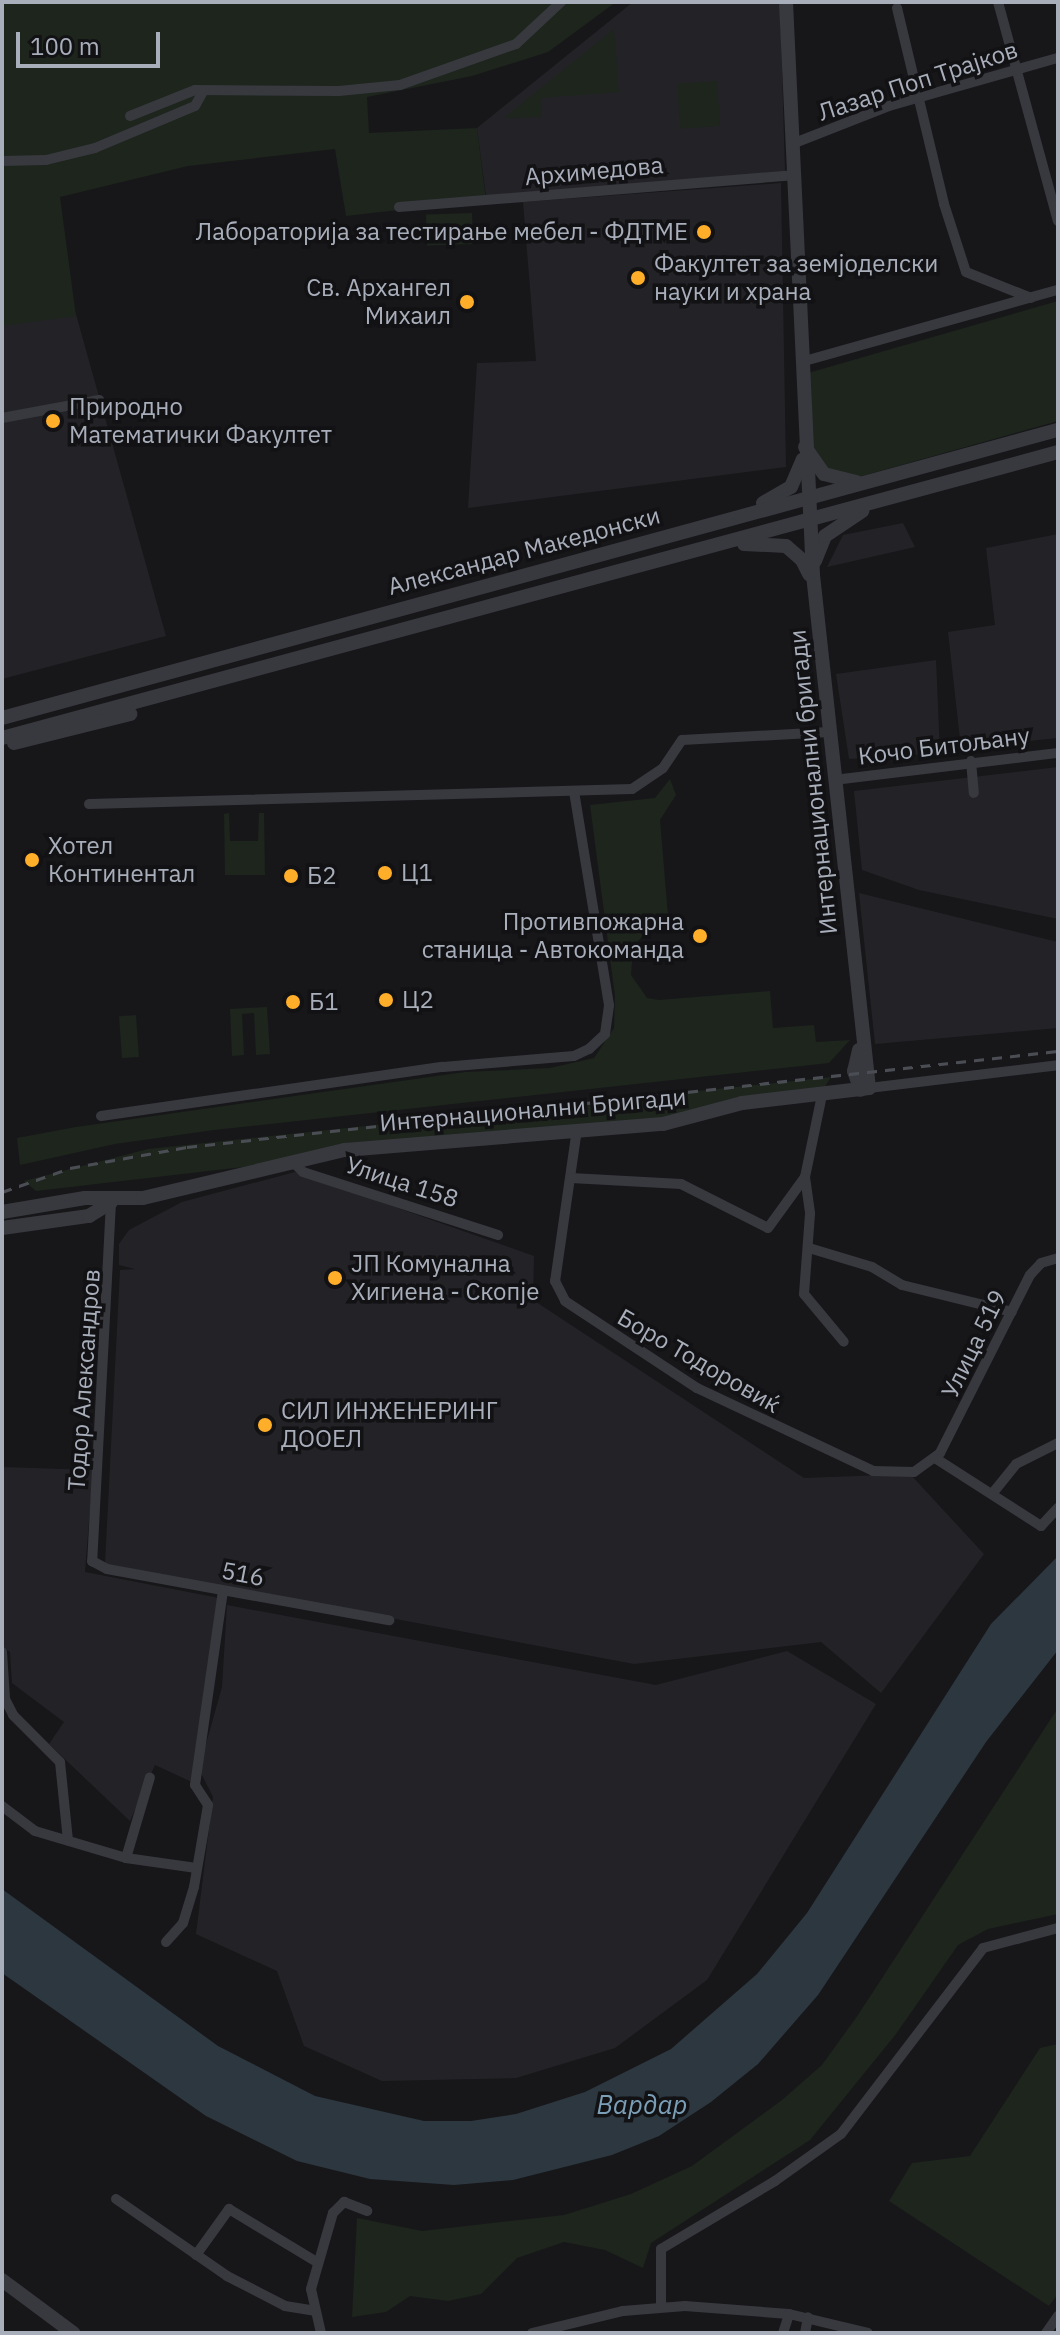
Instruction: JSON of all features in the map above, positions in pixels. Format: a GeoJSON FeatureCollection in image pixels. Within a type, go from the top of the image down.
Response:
{"type":"FeatureCollection","features":[{"type":"Feature","properties":{"kind":"street"},"geometry":{"type":"LineString","coordinates":[[130,116],[204,90],[339,91],[400,85],[516,44],[561,2]]}},
{"type":"Feature","properties":{"kind":"street","name":"Интернационални бригади"},"geometry":{"type":"LineString","coordinates":[[786,2],[807,498],[865,1089]]}},
{"type":"Feature","properties":{"kind":"street"},"geometry":{"type":"LineString","coordinates":[[998,2],[1058,221]]}},
{"type":"Feature","properties":{"kind":"street"},"geometry":{"type":"LineString","coordinates":[[897,8],[944,204],[966,272],[1031,298]]}},
{"type":"Feature","properties":{"kind":"street","name":"Лазар Поп Трајков"},"geometry":{"type":"LineString","coordinates":[[792,144],[921,98],[1058,58]]}},
{"type":"Feature","properties":{"kind":"street"},"geometry":{"type":"LineString","coordinates":[[2,161],[46,160],[95,148],[195,106],[204,90]]}},
{"type":"Feature","properties":{"kind":"street","name":"Архимедова"},"geometry":{"type":"LineString","coordinates":[[399,207],[793,175]]}},
{"type":"Feature","properties":{"kind":"street"},"geometry":{"type":"LineString","coordinates":[[801,362],[1058,290]]}},
{"type":"Feature","properties":{"kind":"street"},"geometry":{"type":"LineString","coordinates":[[2,418],[99,400]]}},
{"type":"Feature","properties":{"kind":"street","name":"Александар Македонски"},"geometry":{"type":"LineString","coordinates":[[2,718],[1058,430]]}},
{"type":"Feature","properties":{"kind":"street"},"geometry":{"type":"LineString","coordinates":[[737,516],[786,491],[804,451],[824,474],[851,483],[885,478]]}},
{"type":"Feature","properties":{"kind":"street","name":"Александар Македонски"},"geometry":{"type":"LineString","coordinates":[[2,738],[1058,452]]}},
{"type":"Feature","properties":{"kind":"street"},"geometry":{"type":"LineString","coordinates":[[813,579],[825,536],[878,501]]}},
{"type":"Feature","properties":{"kind":"street"},"geometry":{"type":"LineString","coordinates":[[704,550],[749,544],[786,546],[802,560],[813,579]]}},
{"type":"Feature","properties":{"kind":"street"},"geometry":{"type":"LineString","coordinates":[[2,744],[271,676],[304,658]]}},
{"type":"Feature","properties":{"kind":"street"},"geometry":{"type":"LineString","coordinates":[[89,804],[632,789],[647,782],[682,740],[829,732]]}},
{"type":"Feature","properties":{"kind":"street","name":"Кочо Битољану"},"geometry":{"type":"LineString","coordinates":[[834,780],[971,761],[1058,753]]}},
{"type":"Feature","properties":{"kind":"street"},"geometry":{"type":"LineString","coordinates":[[971,761],[974,793]]}},
{"type":"Feature","properties":{"kind":"street"},"geometry":{"type":"LineString","coordinates":[[101,1116],[458,1065],[564,1058],[589,1049],[605,1034],[609,1005],[574,792]]}},
{"type":"Feature","properties":{"kind":"street","name":"Интернационални бригади"},"geometry":{"type":"LineString","coordinates":[[854,1071],[862,1038]]}},
{"type":"Feature","properties":{"kind":"street","name":"Интернационални Бригади"},"geometry":{"type":"LineString","coordinates":[[111,1202],[295,1164],[345,1150],[663,1124],[742,1103],[1058,1065]]}},
{"type":"Feature","properties":{"kind":"street"},"geometry":{"type":"LineString","coordinates":[[844,1342],[804,1294],[809,1248],[805,1177],[822,1095],[846,1083],[854,1071],[865,1089]]}},
{"type":"Feature","properties":{"kind":"street","name":"Боро Тодоровиќ"},"geometry":{"type":"LineString","coordinates":[[577,1129],[555,1281],[565,1301],[697,1388],[873,1471],[914,1472],[935,1458]]}},
{"type":"Feature","properties":{"kind":"street","name":"Улица 158"},"geometry":{"type":"LineString","coordinates":[[295,1164],[303,1172],[498,1235]]}},
{"type":"Feature","properties":{"kind":"street"},"geometry":{"type":"LineString","coordinates":[[571,1178],[681,1184],[768,1228],[805,1177]]}},
{"type":"Feature","properties":{"kind":"street"},"geometry":{"type":"LineString","coordinates":[[2,1212],[85,1198],[111,1202]]}},
{"type":"Feature","properties":{"kind":"street"},"geometry":{"type":"LineString","coordinates":[[2,1228],[89,1216],[111,1202]]}},
{"type":"Feature","properties":{"kind":"street","name":"Тодор Александров"},"geometry":{"type":"LineString","coordinates":[[92,1561],[111,1202]]}},
{"type":"Feature","properties":{"kind":"street"},"geometry":{"type":"LineString","coordinates":[[809,1248],[872,1267],[902,1285],[1012,1312]]}},
{"type":"Feature","properties":{"kind":"street","name":"Улица 519"},"geometry":{"type":"LineString","coordinates":[[935,1458],[1032,1271],[1058,1258]]}},
{"type":"Feature","properties":{"kind":"street"},"geometry":{"type":"LineString","coordinates":[[992,1494],[1016,1464],[1058,1443]]}},
{"type":"Feature","properties":{"kind":"street"},"geometry":{"type":"LineString","coordinates":[[935,1458],[1041,1526],[1058,1508]]}},
{"type":"Feature","properties":{"kind":"street","name":"516"},"geometry":{"type":"LineString","coordinates":[[92,1561],[107,1569],[389,1620]]}},
{"type":"Feature","properties":{"kind":"street"},"geometry":{"type":"LineString","coordinates":[[166,1942],[183,1923],[208,1805],[195,1785],[223,1591]]}},
{"type":"Feature","properties":{"kind":"street"},"geometry":{"type":"LineString","coordinates":[[2,1652],[4,1700],[13,1715],[60,1762],[68,1841]]}},
{"type":"Feature","properties":{"kind":"street"},"geometry":{"type":"LineString","coordinates":[[126,1858],[150,1777]]}},
{"type":"Feature","properties":{"kind":"street"},"geometry":{"type":"LineString","coordinates":[[2,1806],[35,1831],[126,1858],[196,1868]]}},
{"type":"Feature","properties":{"kind":"street"},"geometry":{"type":"LineString","coordinates":[[661,2307],[661,2249],[775,2181],[841,2134],[983,1948],[1058,1928]]}},
{"type":"Feature","properties":{"kind":"street"},"geometry":{"type":"LineString","coordinates":[[116,2199],[196,2255],[285,2306],[315,2311]]}},
{"type":"Feature","properties":{"kind":"street"},"geometry":{"type":"LineString","coordinates":[[321,2333],[311,2289],[336,2205],[344,2202],[367,2211]]}},
{"type":"Feature","properties":{"kind":"street"},"geometry":{"type":"LineString","coordinates":[[196,2255],[229,2209],[317,2262]]}},
{"type":"Feature","properties":{"kind":"street"},"geometry":{"type":"LineString","coordinates":[[2,2280],[64,2331]]}},
{"type":"Feature","properties":{"kind":"street"},"geometry":{"type":"LineString","coordinates":[[532,2333],[661,2307],[789,2314],[868,2333]]}},
{"type":"Feature","properties":{"kind":"street"},"geometry":{"type":"LineString","coordinates":[[783,2333],[789,2314]]}},
{"type":"Feature","properties":{"kind":"street"},"geometry":{"type":"LineString","coordinates":[[1046,2333],[1058,2316]]}},
{"type":"Feature","properties":{"kind":"street"},"geometry":{"type":"LineString","coordinates":[[805,2333],[808,2317]]}},
{"type":"Feature","properties":{"kind":"shaded area"},"geometry":{"type":"Polygon","coordinates":[[[2,2],[616,2],[548,52],[472,76],[367,97],[369,133],[477,128],[486,200],[346,216],[335,149],[188,166],[60,197],[76,316],[2,326],[2,2]]]}},
{"type":"Feature","properties":{"kind":"shaded area"},"geometry":{"type":"Polygon","coordinates":[[[633,2],[780,2],[785,172],[486,196],[477,128],[633,2]]]}},
{"type":"Feature","properties":{"kind":"shaded area"},"geometry":{"type":"Polygon","coordinates":[[[614,29],[619,92],[541,98],[542,117],[504,118],[614,29]]]}},
{"type":"Feature","properties":{"kind":"shaded area"},"geometry":{"type":"Polygon","coordinates":[[[717,81],[720,126],[680,129],[677,84],[717,81]]]}},
{"type":"Feature","properties":{"kind":"shaded area"},"geometry":{"type":"Polygon","coordinates":[[[781,183],[786,467],[468,508],[477,363],[536,361],[523,202],[781,183]]]}},
{"type":"Feature","properties":{"kind":"shaded area"},"geometry":{"type":"Polygon","coordinates":[[[472,213],[473,244],[427,246],[426,215],[472,213]]]}},
{"type":"Feature","properties":{"kind":"shaded area","name":"Природно Математички Факултет"},"geometry":{"type":"Polygon","coordinates":[[[72,300],[166,636],[2,679],[2,306],[72,300]]]}},
{"type":"Feature","properties":{"kind":"shaded area"},"geometry":{"type":"Polygon","coordinates":[[[1058,301],[1058,421],[855,478],[827,470],[813,449],[808,373],[1058,301]]]}},
{"type":"Feature","properties":{"kind":"shaded area"},"geometry":{"type":"Polygon","coordinates":[[[903,523],[915,547],[827,567],[843,535],[903,523]]]}},
{"type":"Feature","properties":{"kind":"shaded area"},"geometry":{"type":"Polygon","coordinates":[[[1058,534],[1058,738],[961,748],[948,632],[995,625],[986,548],[1058,534]]]}},
{"type":"Feature","properties":{"kind":"shaded area"},"geometry":{"type":"Polygon","coordinates":[[[936,660],[940,753],[849,759],[836,674],[936,660]]]}},
{"type":"Feature","properties":{"kind":"shaded area"},"geometry":{"type":"Polygon","coordinates":[[[1058,767],[1058,919],[919,890],[862,870],[854,791],[1058,767]]]}},
{"type":"Feature","properties":{"kind":"shaded area"},"geometry":{"type":"Polygon","coordinates":[[[670,779],[676,795],[660,820],[669,927],[649,929],[633,947],[631,975],[647,998],[659,1000],[770,991],[773,1028],[814,1025],[816,1042],[850,1040],[829,1063],[214,1130],[115,1144],[20,1165],[17,1138],[76,1127],[465,1072],[550,1068],[594,1058],[614,1028],[615,996],[590,805],[655,798],[670,779]]]}},
{"type":"Feature","properties":{"kind":"shaded area"},"geometry":{"type":"Polygon","coordinates":[[[229,813],[230,841],[258,841],[259,813],[264,813],[265,875],[225,875],[224,814],[229,813]]]}},
{"type":"Feature","properties":{"kind":"shaded area"},"geometry":{"type":"Polygon","coordinates":[[[859,893],[1058,942],[1058,1028],[875,1044],[859,893]]]}},
{"type":"Feature","properties":{"kind":"shaded area"},"geometry":{"type":"Polygon","coordinates":[[[267,1007],[270,1054],[256,1055],[254,1013],[242,1014],[244,1055],[232,1056],[230,1009],[267,1007]]]}},
{"type":"Feature","properties":{"kind":"shaded area"},"geometry":{"type":"Polygon","coordinates":[[[136,1015],[139,1057],[122,1058],[119,1016],[136,1015]]]}},
{"type":"Feature","properties":{"kind":"shaded area"},"geometry":{"type":"Polygon","coordinates":[[[831,1077],[821,1093],[676,1117],[36,1191],[24,1181],[148,1149],[831,1077]]]}},
{"type":"Feature","properties":{"kind":"shaded area"},"geometry":{"type":"Polygon","coordinates":[[[295,1172],[534,1256],[533,1300],[804,1478],[910,1474],[984,1554],[881,1693],[821,1642],[634,1664],[105,1564],[120,1270],[135,1269],[119,1265],[119,1244],[129,1230],[182,1202],[295,1172]]]}},
{"type":"Feature","properties":{"kind":"shaded area"},"geometry":{"type":"Polygon","coordinates":[[[2,1467],[93,1470],[85,1572],[219,1598],[192,1782],[155,1765],[130,1821],[49,1744],[64,1722],[12,1683],[10,1652],[2,1647],[2,1467]]]}},
{"type":"Feature","properties":{"kind":"shaded area"},"geometry":{"type":"Polygon","coordinates":[[[227,1605],[656,1685],[787,1651],[876,1704],[707,1980],[615,2048],[516,2078],[382,2081],[304,2046],[277,1971],[196,1934],[213,1797],[199,1769],[222,1687],[227,1605]]]}},
{"type":"Feature","properties":{"kind":"shaded area"},"geometry":{"type":"Polygon","coordinates":[[[1058,1708],[1058,1914],[988,1929],[958,1945],[896,2034],[810,2140],[651,2243],[643,2268],[605,2250],[564,2242],[517,2258],[481,2294],[448,2301],[410,2296],[386,2312],[352,2317],[357,2218],[422,2231],[564,2215],[631,2194],[692,2166],[782,2100],[822,2065],[858,2015],[1058,1708]]]}},
{"type":"Feature","properties":{"kind":"shaded area"},"geometry":{"type":"Polygon","coordinates":[[[1058,2044],[1058,2294],[1049,2306],[889,2201],[912,2163],[970,2156],[1040,2048],[1058,2044]]]}},
{"type":"Feature","properties":{"kind":"water","name":"Вардар"},"geometry":{"type":"Polygon","coordinates":[[[1058,1556],[1058,1650],[986,1742],[818,1995],[758,2064],[711,2102],[659,2136],[612,2155],[513,2180],[454,2185],[370,2179],[297,2161],[206,2116],[2,1973],[2,1889],[218,2046],[315,2096],[424,2121],[471,2121],[516,2114],[585,2092],[671,2049],[757,1974],[807,1913],[991,1624],[1058,1556]]]}},
{"type":"Feature","properties":{"kind":"railway"},"geometry":{"type":"LineString","coordinates":[[2,1192],[70,1168],[187,1147],[1058,1051]]}},
{"type":"Feature","properties":{"kind":"place","name":"Лабораторија за тестирање мебел - ФДТМЕ"},"geometry":{"type":"Point","coordinates":[704,232]}},
{"type":"Feature","properties":{"kind":"place","name":"Факултет за земјоделски науки и храна"},"geometry":{"type":"Point","coordinates":[638,278]}},
{"type":"Feature","properties":{"kind":"place","name":"Св. Архангел Михаил"},"geometry":{"type":"Point","coordinates":[467,302]}},
{"type":"Feature","properties":{"kind":"place","name":"Природно Математички Факултет"},"geometry":{"type":"Point","coordinates":[53,421]}},
{"type":"Feature","properties":{"kind":"place","name":"Хотел Континентал"},"geometry":{"type":"Point","coordinates":[32,860]}},
{"type":"Feature","properties":{"kind":"place","name":"Ц1"},"geometry":{"type":"Point","coordinates":[385,873]}},
{"type":"Feature","properties":{"kind":"place","name":"Б2"},"geometry":{"type":"Point","coordinates":[291,876]}},
{"type":"Feature","properties":{"kind":"place","name":"Противпожарна станица - Автокоманда"},"geometry":{"type":"Point","coordinates":[700,936]}},
{"type":"Feature","properties":{"kind":"place","name":"Ц2"},"geometry":{"type":"Point","coordinates":[386,1000]}},
{"type":"Feature","properties":{"kind":"place","name":"Б1"},"geometry":{"type":"Point","coordinates":[293,1002]}},
{"type":"Feature","properties":{"kind":"place","name":"ЈП Комунална Хигиена - Скопје"},"geometry":{"type":"Point","coordinates":[335,1278]}},
{"type":"Feature","properties":{"kind":"place","name":"СИЛ ИНЖЕНЕРИНГ ДООЕЛ"},"geometry":{"type":"Point","coordinates":[265,1425]}}]}
